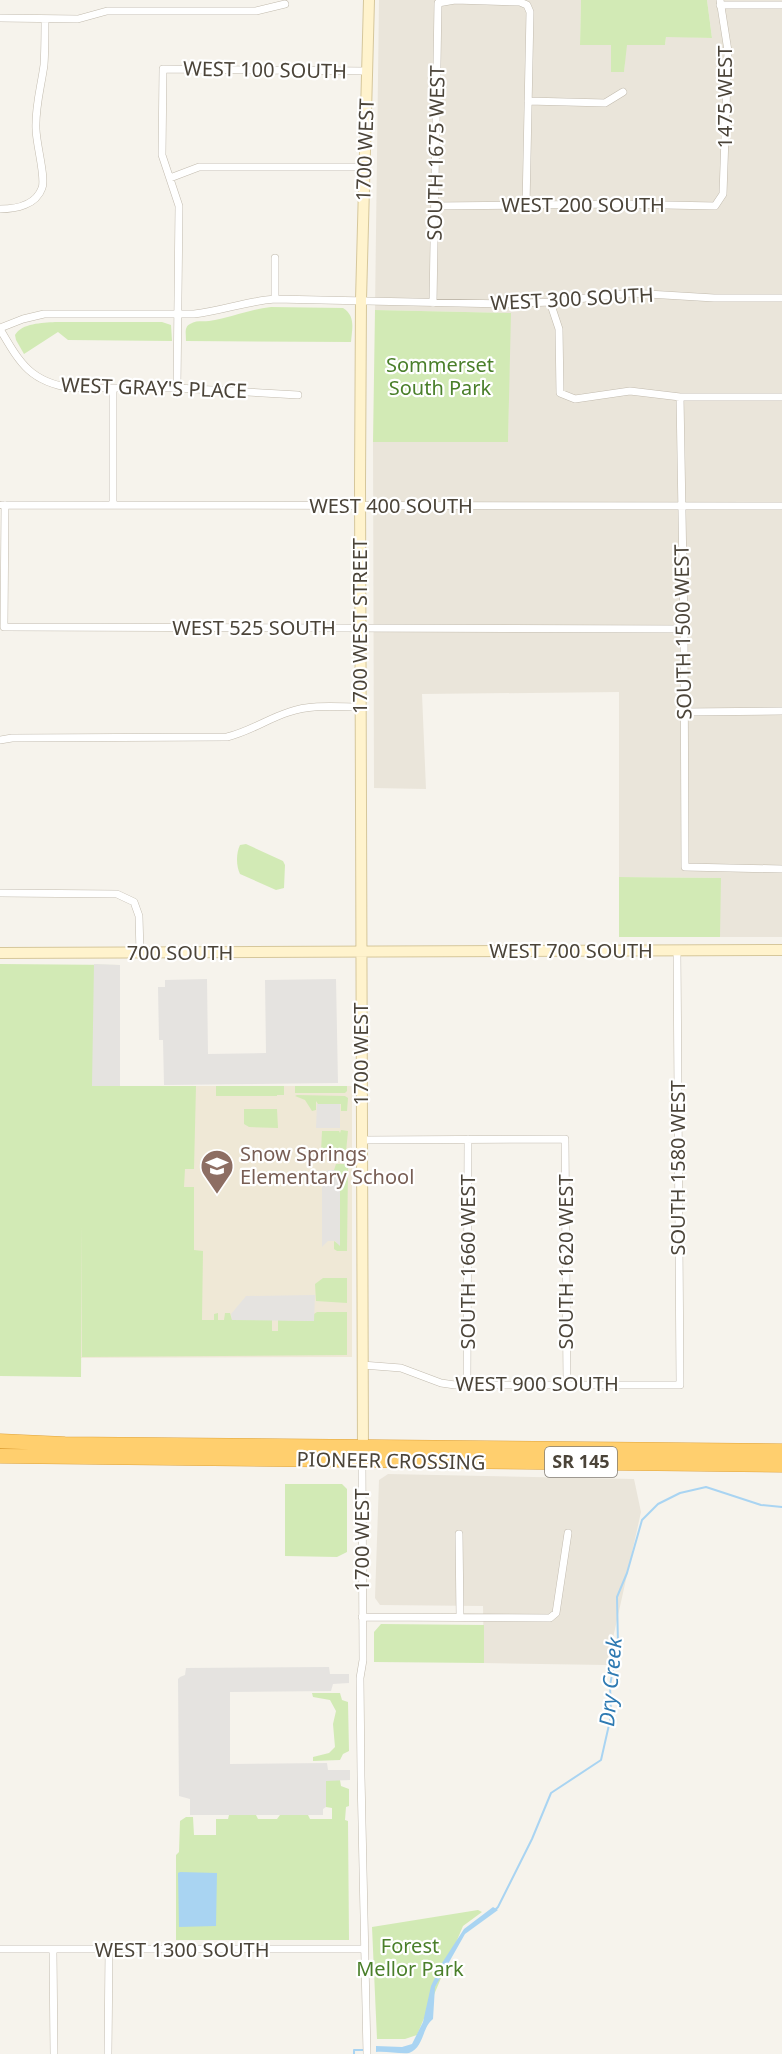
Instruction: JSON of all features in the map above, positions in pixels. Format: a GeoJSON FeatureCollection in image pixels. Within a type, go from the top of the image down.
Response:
{"type":"FeatureCollection","features":[{"type":"Feature","properties":{"kind":"highway","name":"PIONEER CROSSING"},"geometry":{"type":"LineString","coordinates":[[0,1441],[782,1451]]}},
{"type":"Feature","properties":{"kind":"highway","name":"PIONEER CROSSING"},"geometry":{"type":"LineString","coordinates":[[0,1456],[782,1465]]}},
{"type":"Feature","properties":{"kind":"street","name":"1700 WEST"},"geometry":{"type":"LineString","coordinates":[[361,300],[369,0]]}},
{"type":"Feature","properties":{"kind":"street","name":"SOUTH 1675 WEST"},"geometry":{"type":"LineString","coordinates":[[433,303],[438,3],[455,0]]}},
{"type":"Feature","properties":{"kind":"street"},"geometry":{"type":"LineString","coordinates":[[455,0],[520,2],[527,5],[530,12],[526,206]]}},
{"type":"Feature","properties":{"kind":"street"},"geometry":{"type":"LineString","coordinates":[[720,2],[782,5]]}},
{"type":"Feature","properties":{"kind":"street","name":"1475 WEST"},"geometry":{"type":"LineString","coordinates":[[720,2],[728,51],[723,194]]}},
{"type":"Feature","properties":{"kind":"street"},"geometry":{"type":"LineString","coordinates":[[0,18],[78,19],[107,10],[256,11],[285,3]]}},
{"type":"Feature","properties":{"kind":"street"},"geometry":{"type":"LineString","coordinates":[[0,209],[12,209],[37,199],[44,186],[36,131],[36,105],[44,65],[45,19]]}},
{"type":"Feature","properties":{"kind":"street","name":"WEST 100 SOUTH"},"geometry":{"type":"LineString","coordinates":[[170,178],[162,155],[164,69],[367,71]]}},
{"type":"Feature","properties":{"kind":"street"},"geometry":{"type":"LineString","coordinates":[[528,101],[605,103],[623,92]]}},
{"type":"Feature","properties":{"kind":"street"},"geometry":{"type":"LineString","coordinates":[[177,388],[179,206],[170,178],[199,167],[365,167]]}},
{"type":"Feature","properties":{"kind":"street","name":"WEST 200 SOUTH"},"geometry":{"type":"LineString","coordinates":[[436,206],[618,204],[715,206],[723,194]]}},
{"type":"Feature","properties":{"kind":"street"},"geometry":{"type":"LineString","coordinates":[[274,299],[275,258]]}},
{"type":"Feature","properties":{"kind":"street","name":"WEST 300 SOUTH"},"geometry":{"type":"LineString","coordinates":[[0,329],[23,319],[44,314],[211,313],[261,300],[274,299],[433,303],[550,302],[631,293],[714,298],[782,298]]}},
{"type":"Feature","properties":{"kind":"street","name":"1700 WEST STREET"},"geometry":{"type":"LineString","coordinates":[[361,300],[361,953]]}},
{"type":"Feature","properties":{"kind":"street"},"geometry":{"type":"LineString","coordinates":[[550,302],[560,328],[560,393],[575,399],[630,391],[680,397],[782,397]]}},
{"type":"Feature","properties":{"kind":"street","name":"WEST GRAY'S PLACE"},"geometry":{"type":"LineString","coordinates":[[0,329],[23,365],[42,381],[56,386],[177,388],[298,395]]}},
{"type":"Feature","properties":{"kind":"street"},"geometry":{"type":"LineString","coordinates":[[112,504],[113,388]]}},
{"type":"Feature","properties":{"kind":"street","name":"SOUTH 1500 WEST"},"geometry":{"type":"LineString","coordinates":[[680,397],[685,867],[782,869]]}},
{"type":"Feature","properties":{"kind":"street","name":"WEST 400 SOUTH"},"geometry":{"type":"LineString","coordinates":[[2,505],[782,506]]}},
{"type":"Feature","properties":{"kind":"street","name":"WEST 525 SOUTH"},"geometry":{"type":"LineString","coordinates":[[2,505],[4,627],[684,629]]}},
{"type":"Feature","properties":{"kind":"street"},"geometry":{"type":"LineString","coordinates":[[0,741],[12,738],[227,737],[253,729],[289,712],[309,707],[361,707]]}},
{"type":"Feature","properties":{"kind":"street"},"geometry":{"type":"LineString","coordinates":[[685,711],[782,711]]}},
{"type":"Feature","properties":{"kind":"street"},"geometry":{"type":"LineString","coordinates":[[0,893],[117,894],[134,902],[139,916],[140,953]]}},
{"type":"Feature","properties":{"kind":"street","name":"SOUTH 1580 WEST"},"geometry":{"type":"LineString","coordinates":[[677,950],[680,1385]]}},
{"type":"Feature","properties":{"kind":"street","name":"WEST 700 SOUTH"},"geometry":{"type":"LineString","coordinates":[[361,953],[782,950]]}},
{"type":"Feature","properties":{"kind":"street","name":"700 SOUTH"},"geometry":{"type":"LineString","coordinates":[[0,953],[361,953]]}},
{"type":"Feature","properties":{"kind":"street","name":"1700 WEST"},"geometry":{"type":"LineString","coordinates":[[361,953],[363,1660],[360,1678],[360,1730],[367,2054]]}},
{"type":"Feature","properties":{"kind":"street"},"geometry":{"type":"LineString","coordinates":[[362,1140],[468,1139]]}},
{"type":"Feature","properties":{"kind":"street","name":"SOUTH 1620 WEST"},"geometry":{"type":"LineString","coordinates":[[468,1139],[565,1139],[567,1385]]}},
{"type":"Feature","properties":{"kind":"street","name":"SOUTH 1660 WEST"},"geometry":{"type":"LineString","coordinates":[[467,1385],[468,1139]]}},
{"type":"Feature","properties":{"kind":"street","name":"WEST 900 SOUTH"},"geometry":{"type":"LineString","coordinates":[[362,1365],[401,1368],[441,1383],[467,1385],[680,1385]]}},
{"type":"Feature","properties":{"kind":"street"},"geometry":{"type":"LineString","coordinates":[[362,1617],[550,1618],[556,1613],[568,1533]]}},
{"type":"Feature","properties":{"kind":"street"},"geometry":{"type":"LineString","coordinates":[[459,1534],[460,1617]]}},
{"type":"Feature","properties":{"kind":"street","name":"WEST 1300 SOUTH"},"geometry":{"type":"LineString","coordinates":[[0,1949],[364,1949]]}},
{"type":"Feature","properties":{"kind":"street"},"geometry":{"type":"LineString","coordinates":[[53,1950],[54,2054]]}},
{"type":"Feature","properties":{"kind":"street"},"geometry":{"type":"LineString","coordinates":[[108,2054],[109,1950]]}},
{"type":"Feature","properties":{"kind":"shaded area"},"geometry":{"type":"Polygon","coordinates":[[[379,0],[581,0],[580,45],[611,45],[611,72],[624,72],[626,45],[665,45],[666,36],[712,38],[707,0],[782,0],[782,937],[720,937],[720,878],[619,877],[619,692],[422,694],[426,789],[374,788],[373,442],[508,442],[510,313],[375,310],[379,0]]]}},
{"type":"Feature","properties":{"kind":"shaded area"},"geometry":{"type":"Polygon","coordinates":[[[94,964],[120,965],[120,1086],[92,1086],[94,964]]]}},
{"type":"Feature","properties":{"kind":"shaded area"},"geometry":{"type":"Polygon","coordinates":[[[207,979],[208,1054],[266,1053],[265,980],[336,979],[338,1083],[164,1085],[163,1040],[159,1040],[158,987],[165,987],[165,980],[207,979]]]}},
{"type":"Feature","properties":{"kind":"shaded area","name":"Snow Springs Elementary School"},"geometry":{"type":"Polygon","coordinates":[[[82,1086],[352,1086],[352,1357],[80,1358],[82,1086]]]}},
{"type":"Feature","properties":{"kind":"shaded area"},"geometry":{"type":"Polygon","coordinates":[[[317,1104],[340,1104],[340,1128],[316,1128],[317,1104]]]}},
{"type":"Feature","properties":{"kind":"shaded area"},"geometry":{"type":"Polygon","coordinates":[[[328,1170],[334,1170],[340,1179],[340,1246],[335,1241],[328,1241],[322,1247],[322,1178],[328,1170]]]}},
{"type":"Feature","properties":{"kind":"shaded area"},"geometry":{"type":"Polygon","coordinates":[[[315,1295],[314,1321],[232,1320],[231,1314],[246,1296],[315,1295]]]}},
{"type":"Feature","properties":{"kind":"shaded area"},"geometry":{"type":"Polygon","coordinates":[[[388,1474],[634,1479],[641,1512],[607,1665],[484,1663],[483,1606],[380,1605],[375,1598],[379,1480],[388,1474]]]}},
{"type":"Feature","properties":{"kind":"shaded area"},"geometry":{"type":"Polygon","coordinates":[[[329,1667],[330,1674],[349,1674],[349,1683],[333,1684],[331,1691],[230,1692],[230,1764],[327,1763],[328,1770],[350,1770],[350,1780],[326,1781],[326,1807],[323,1809],[323,1815],[190,1815],[190,1799],[179,1796],[178,1679],[185,1675],[186,1668],[329,1667]]]}},
{"type":"Feature","properties":{"kind":"green space"},"geometry":{"type":"Polygon","coordinates":[[[581,0],[707,0],[712,38],[666,37],[665,45],[627,45],[624,72],[611,72],[611,45],[580,45],[581,0]]]}},
{"type":"Feature","properties":{"kind":"green space"},"geometry":{"type":"Polygon","coordinates":[[[271,307],[343,308],[352,319],[351,342],[186,341],[186,329],[192,323],[217,320],[271,307]]]}},
{"type":"Feature","properties":{"kind":"green space","name":"Sommerset South Park"},"geometry":{"type":"Polygon","coordinates":[[[375,310],[511,313],[508,442],[373,442],[375,310]]]}},
{"type":"Feature","properties":{"kind":"green space"},"geometry":{"type":"Polygon","coordinates":[[[162,322],[171,325],[172,341],[68,340],[58,332],[24,354],[16,340],[15,335],[18,331],[33,324],[162,322]]]}},
{"type":"Feature","properties":{"kind":"green space"},"geometry":{"type":"Polygon","coordinates":[[[246,844],[283,861],[285,865],[284,888],[276,890],[240,874],[237,863],[238,852],[240,845],[246,844]]]}},
{"type":"Feature","properties":{"kind":"green space"},"geometry":{"type":"Polygon","coordinates":[[[619,877],[721,878],[720,937],[619,937],[619,877]]]}},
{"type":"Feature","properties":{"kind":"green space"},"geometry":{"type":"Polygon","coordinates":[[[0,964],[120,965],[120,1086],[196,1086],[194,1169],[185,1169],[184,1187],[194,1187],[194,1250],[203,1251],[202,1320],[214,1320],[214,1314],[218,1313],[218,1320],[224,1320],[225,1313],[230,1313],[232,1320],[272,1320],[272,1331],[278,1331],[278,1320],[314,1321],[314,1314],[317,1312],[347,1312],[347,1355],[82,1357],[82,1224],[81,1377],[0,1376],[0,964]]]}},
{"type":"Feature","properties":{"kind":"green space"},"geometry":{"type":"Polygon","coordinates":[[[216,1086],[284,1086],[284,1095],[216,1096],[216,1086]]]}},
{"type":"Feature","properties":{"kind":"green space"},"geometry":{"type":"Polygon","coordinates":[[[295,1086],[347,1086],[347,1091],[345,1093],[295,1093],[295,1086]]]}},
{"type":"Feature","properties":{"kind":"green space"},"geometry":{"type":"Polygon","coordinates":[[[295,1096],[345,1096],[348,1098],[347,1111],[341,1111],[341,1104],[318,1104],[316,1101],[316,1110],[312,1111],[305,1100],[295,1096]]]}},
{"type":"Feature","properties":{"kind":"green space"},"geometry":{"type":"Polygon","coordinates":[[[244,1109],[277,1109],[278,1128],[249,1127],[244,1124],[244,1109]]]}},
{"type":"Feature","properties":{"kind":"green space"},"geometry":{"type":"Polygon","coordinates":[[[341,1130],[348,1131],[346,1152],[321,1151],[322,1131],[339,1131],[340,1133],[341,1130]]]}},
{"type":"Feature","properties":{"kind":"green space"},"geometry":{"type":"Polygon","coordinates":[[[336,1164],[347,1164],[348,1167],[347,1251],[334,1249],[334,1241],[340,1245],[340,1179],[334,1170],[336,1164]]]}},
{"type":"Feature","properties":{"kind":"green space"},"geometry":{"type":"Polygon","coordinates":[[[323,1278],[347,1278],[347,1303],[316,1301],[315,1284],[323,1278]]]}},
{"type":"Feature","properties":{"kind":"green space"},"geometry":{"type":"Polygon","coordinates":[[[285,1484],[342,1484],[347,1489],[347,1552],[337,1557],[285,1556],[285,1484]]]}},
{"type":"Feature","properties":{"kind":"green space"},"geometry":{"type":"Polygon","coordinates":[[[381,1624],[484,1625],[484,1663],[374,1662],[374,1632],[381,1624]]]}},
{"type":"Feature","properties":{"kind":"green space"},"geometry":{"type":"Polygon","coordinates":[[[312,1693],[340,1693],[342,1700],[348,1702],[349,1751],[343,1754],[340,1760],[313,1761],[313,1757],[329,1753],[335,1747],[333,1724],[336,1711],[330,1700],[313,1697],[312,1693]]]}},
{"type":"Feature","properties":{"kind":"green space"},"geometry":{"type":"Polygon","coordinates":[[[340,1780],[341,1786],[349,1789],[349,1806],[346,1807],[345,1820],[348,1821],[349,1940],[176,1940],[176,1855],[179,1852],[180,1821],[186,1817],[193,1817],[194,1835],[216,1835],[216,1819],[228,1819],[229,1815],[256,1815],[258,1819],[277,1819],[280,1815],[308,1815],[310,1819],[332,1819],[332,1808],[326,1807],[326,1781],[340,1780]]]}},
{"type":"Feature","properties":{"kind":"green space","name":"Forest Mellor Park"},"geometry":{"type":"Polygon","coordinates":[[[478,1910],[482,1912],[463,1926],[417,2035],[405,2039],[377,2039],[372,1927],[478,1910]]]}},
{"type":"Feature","properties":{"kind":"water"},"geometry":{"type":"Polygon","coordinates":[[[178,1873],[217,1873],[216,1926],[179,1927],[178,1873]]]}},
{"type":"Feature","properties":{"kind":"water"},"geometry":{"type":"Polygon","coordinates":[[[493,1907],[498,1910],[465,1934],[435,1987],[433,2019],[418,2047],[409,2053],[376,2052],[376,2046],[402,2047],[412,2044],[423,2022],[431,1986],[442,1963],[464,1929],[493,1907]]]}},
{"type":"Feature","properties":{"kind":"waterway","name":"Dry Creek"},"geometry":{"type":"LineString","coordinates":[[495,1910],[532,1839],[551,1793],[601,1760],[611,1716],[610,1685],[618,1645],[617,1597],[627,1573],[642,1520],[658,1504],[680,1493],[706,1487],[761,1505],[782,1507]]}},
{"type":"Feature","properties":{"kind":"waterway","name":"Dry Creek"},"geometry":{"type":"LineString","coordinates":[[354,2054],[354,2050],[364,2050]]}},
{"type":"Feature","properties":{"kind":"place","name":"Snow Springs Elementary School"},"geometry":{"type":"Point","coordinates":[217,1195]}}]}
